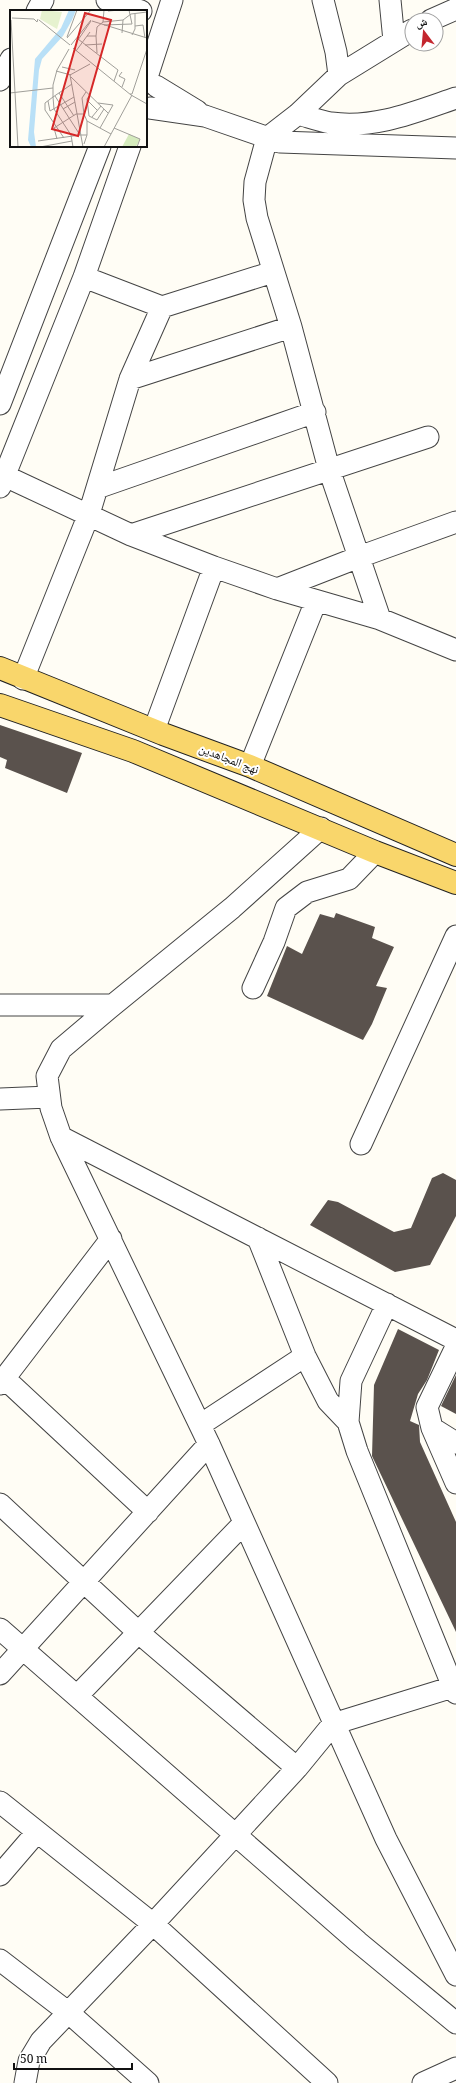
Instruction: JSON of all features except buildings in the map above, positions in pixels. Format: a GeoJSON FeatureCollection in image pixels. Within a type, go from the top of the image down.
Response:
{"type":"FeatureCollection","features":[{"type":"Feature","properties":{"kind":"main road","name":"نهج المجاهدين"},"geometry":{"type":"LineString","coordinates":[[0,668],[23,679],[250,766],[456,855]]}},
{"type":"Feature","properties":{"kind":"main road"},"geometry":{"type":"LineString","coordinates":[[0,705],[133,751],[321,828],[375,852],[456,883]]}},
{"type":"Feature","properties":{"kind":"street"},"geometry":{"type":"LineString","coordinates":[[38,10],[43,0]]}},
{"type":"Feature","properties":{"kind":"street"},"geometry":{"type":"LineString","coordinates":[[107,0],[138,10]]}},
{"type":"Feature","properties":{"kind":"street"},"geometry":{"type":"LineString","coordinates":[[144,10],[148,0]]}},
{"type":"Feature","properties":{"kind":"street"},"geometry":{"type":"LineString","coordinates":[[148,109],[158,98],[149,73],[172,0]]}},
{"type":"Feature","properties":{"kind":"street"},"geometry":{"type":"LineString","coordinates":[[323,0],[336,52],[339,75]]}},
{"type":"Feature","properties":{"kind":"street"},"geometry":{"type":"LineString","coordinates":[[390,0],[394,41]]}},
{"type":"Feature","properties":{"kind":"street"},"geometry":{"type":"LineString","coordinates":[[444,14],[456,9]]}},
{"type":"Feature","properties":{"kind":"street"},"geometry":{"type":"LineString","coordinates":[[380,619],[329,469],[315,412],[291,327],[257,218],[254,200],[255,182],[274,140],[298,114],[339,75],[404,35]]}},
{"type":"Feature","properties":{"kind":"street"},"geometry":{"type":"LineString","coordinates":[[0,80],[10,61]]}},
{"type":"Feature","properties":{"kind":"street"},"geometry":{"type":"LineString","coordinates":[[149,73],[205,116]]}},
{"type":"Feature","properties":{"kind":"street"},"geometry":{"type":"LineString","coordinates":[[298,114],[330,123],[360,124],[393,119],[456,98]]}},
{"type":"Feature","properties":{"kind":"street"},"geometry":{"type":"LineString","coordinates":[[148,109],[205,116],[274,140],[456,148]]}},
{"type":"Feature","properties":{"kind":"street"},"geometry":{"type":"LineString","coordinates":[[0,404],[100,147]]}},
{"type":"Feature","properties":{"kind":"street"},"geometry":{"type":"LineString","coordinates":[[130,147],[84,277],[2,481],[89,514],[131,535],[214,567],[277,589],[380,619],[456,650]]}},
{"type":"Feature","properties":{"kind":"street"},"geometry":{"type":"LineString","coordinates":[[84,277],[162,307],[273,272]]}},
{"type":"Feature","properties":{"kind":"street"},"geometry":{"type":"LineString","coordinates":[[23,679],[89,514],[130,379],[162,307]]}},
{"type":"Feature","properties":{"kind":"street"},"geometry":{"type":"LineString","coordinates":[[130,379],[291,327]]}},
{"type":"Feature","properties":{"kind":"street"},"geometry":{"type":"LineString","coordinates":[[97,488],[315,412]]}},
{"type":"Feature","properties":{"kind":"street"},"geometry":{"type":"LineString","coordinates":[[131,535],[428,437]]}},
{"type":"Feature","properties":{"kind":"street"},"geometry":{"type":"LineString","coordinates":[[277,589],[359,557],[456,522]]}},
{"type":"Feature","properties":{"kind":"street"},"geometry":{"type":"LineString","coordinates":[[154,730],[214,567]]}},
{"type":"Feature","properties":{"kind":"street"},"geometry":{"type":"LineString","coordinates":[[250,766],[316,601]]}},
{"type":"Feature","properties":{"kind":"street"},"geometry":{"type":"LineString","coordinates":[[321,828],[232,908],[61,1049],[47,1076],[51,1108],[61,1137],[209,1444],[333,1724],[386,1839],[456,1975]]}},
{"type":"Feature","properties":{"kind":"street"},"geometry":{"type":"LineString","coordinates":[[253,988],[274,942],[286,908],[307,892],[349,879],[375,852]]}},
{"type":"Feature","properties":{"kind":"street"},"geometry":{"type":"LineString","coordinates":[[361,1144],[456,936]]}},
{"type":"Feature","properties":{"kind":"street"},"geometry":{"type":"LineString","coordinates":[[0,1006],[113,1005]]}},
{"type":"Feature","properties":{"kind":"street"},"geometry":{"type":"LineString","coordinates":[[0,1099],[50,1097]]}},
{"type":"Feature","properties":{"kind":"street"},"geometry":{"type":"LineString","coordinates":[[61,1137],[456,1340]]}},
{"type":"Feature","properties":{"kind":"street"},"geometry":{"type":"LineString","coordinates":[[258,1238],[305,1356],[328,1401],[348,1422]]}},
{"type":"Feature","properties":{"kind":"street"},"geometry":{"type":"LineString","coordinates":[[111,1239],[2,1381],[148,1512]]}},
{"type":"Feature","properties":{"kind":"street"},"geometry":{"type":"LineString","coordinates":[[25,2083],[29,2061],[41,2041],[154,1924],[237,1834],[333,1724],[454,1690],[356,1451],[348,1422],[351,1381],[387,1304]]}},
{"type":"Feature","properties":{"kind":"street"},"geometry":{"type":"LineString","coordinates":[[456,1347],[427,1407],[432,1428],[456,1483]]}},
{"type":"Feature","properties":{"kind":"street"},"geometry":{"type":"LineString","coordinates":[[200,1425],[305,1356]]}},
{"type":"Feature","properties":{"kind":"street"},"geometry":{"type":"LineString","coordinates":[[432,1428],[456,1443]]}},
{"type":"Feature","properties":{"kind":"street"},"geometry":{"type":"LineString","coordinates":[[0,1674],[209,1444]]}},
{"type":"Feature","properties":{"kind":"street"},"geometry":{"type":"LineString","coordinates":[[0,1504],[139,1633],[296,1768]]}},
{"type":"Feature","properties":{"kind":"street"},"geometry":{"type":"LineString","coordinates":[[77,1696],[244,1523]]}},
{"type":"Feature","properties":{"kind":"street"},"geometry":{"type":"LineString","coordinates":[[0,1629],[237,1834],[358,1942],[456,2024]]}},
{"type":"Feature","properties":{"kind":"street"},"geometry":{"type":"LineString","coordinates":[[0,1802],[154,1924],[327,2083]]}},
{"type":"Feature","properties":{"kind":"street"},"geometry":{"type":"LineString","coordinates":[[0,1874],[37,1832]]}},
{"type":"Feature","properties":{"kind":"street"},"geometry":{"type":"LineString","coordinates":[[0,1960],[69,2013],[148,2083]]}},
{"type":"Feature","properties":{"kind":"street"},"geometry":{"type":"LineString","coordinates":[[423,2083],[456,2068]]}}]}
